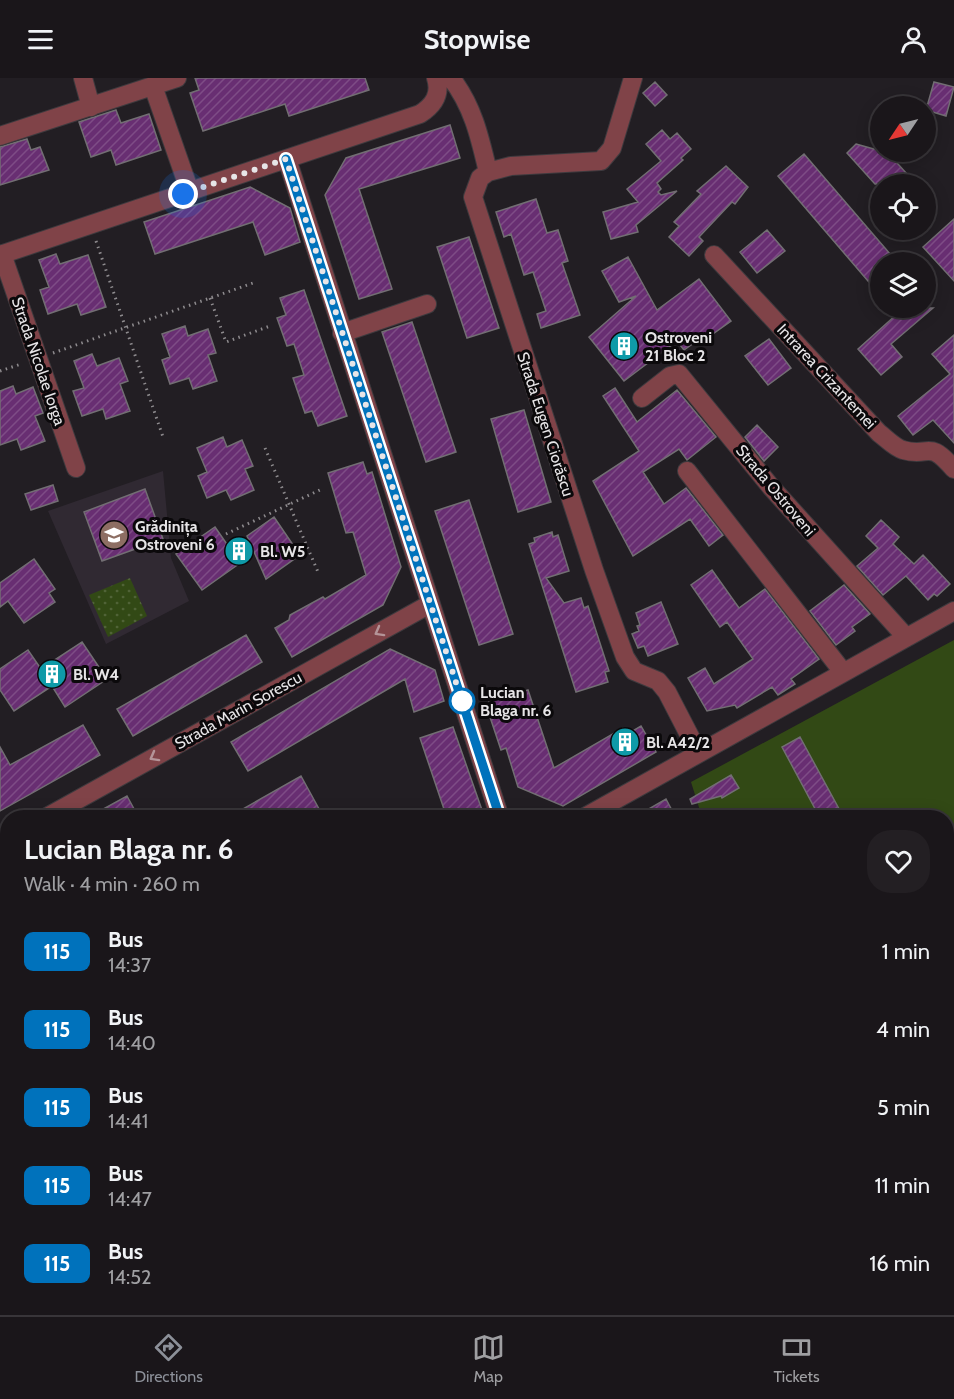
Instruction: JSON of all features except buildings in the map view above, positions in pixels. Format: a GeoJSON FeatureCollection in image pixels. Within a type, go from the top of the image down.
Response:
{"type":"FeatureCollection","features":[{"type":"Feature","properties":{"kind":"street"},"geometry":{"type":"LineString","coordinates":[[83,78],[91,107]]}},
{"type":"Feature","properties":{"kind":"street"},"geometry":{"type":"LineString","coordinates":[[0,136],[177,78]]}},
{"type":"Feature","properties":{"kind":"street"},"geometry":{"type":"LineString","coordinates":[[442,81],[461,91],[476,124],[488,172],[511,166],[592,163],[608,156],[633,78]]}},
{"type":"Feature","properties":{"kind":"street","name":"Strada Nicolae Iorga"},"geometry":{"type":"LineString","coordinates":[[75,468],[1,254],[420,114],[436,99],[442,81]]}},
{"type":"Feature","properties":{"kind":"street"},"geometry":{"type":"LineString","coordinates":[[153,86],[190,192]]}},
{"type":"Feature","properties":{"kind":"street"},"geometry":{"type":"LineString","coordinates":[[286,159],[497,810]]}},
{"type":"Feature","properties":{"kind":"street","name":"Strada Eugen Ciorăscu"},"geometry":{"type":"LineString","coordinates":[[488,172],[480,178],[474,189],[474,204],[617,635],[629,665],[634,671],[658,681],[667,692],[698,752]]}},
{"type":"Feature","properties":{"kind":"street","name":"Intrarea Crizantemei"},"geometry":{"type":"LineString","coordinates":[[714,255],[879,433],[902,449],[912,452],[930,449],[941,455],[954,469]]}},
{"type":"Feature","properties":{"kind":"street"},"geometry":{"type":"LineString","coordinates":[[342,333],[427,304]]}},
{"type":"Feature","properties":{"kind":"street","name":"Strada Ostroveni"},"geometry":{"type":"LineString","coordinates":[[642,398],[670,376],[679,374],[771,487],[906,638]]}},
{"type":"Feature","properties":{"kind":"street"},"geometry":{"type":"LineString","coordinates":[[687,471],[843,672]]}},
{"type":"Feature","properties":{"kind":"street","name":"Strada Marin Sorescu"},"geometry":{"type":"LineString","coordinates":[[59,810],[430,604]]}},
{"type":"Feature","properties":{"kind":"street"},"geometry":{"type":"LineString","coordinates":[[597,810],[954,611]]}},
{"type":"Feature","properties":{"kind":"path"},"geometry":{"type":"LineString","coordinates":[[91,225],[124,329],[163,437]]}},
{"type":"Feature","properties":{"kind":"path"},"geometry":{"type":"LineString","coordinates":[[0,371],[256,282]]}},
{"type":"Feature","properties":{"kind":"path"},"geometry":{"type":"LineString","coordinates":[[210,298],[226,342],[270,326]]}},
{"type":"Feature","properties":{"kind":"path"},"geometry":{"type":"LineString","coordinates":[[265,448],[318,572]]}},
{"type":"Feature","properties":{"kind":"path"},"geometry":{"type":"LineString","coordinates":[[226,534],[322,489]]}},
{"type":"Feature","properties":{"kind":"shaded area","name":"Grădinița Ostroveni 6"},"geometry":{"type":"Polygon","coordinates":[[[163,471],[171,558],[189,601],[106,644],[48,511],[163,471]]]}},
{"type":"Feature","properties":{"kind":"green space"},"geometry":{"type":"Polygon","coordinates":[[[130,578],[147,616],[108,637],[89,595],[130,578]]]}},
{"type":"Feature","properties":{"kind":"green space"},"geometry":{"type":"Polygon","coordinates":[[[954,640],[954,810],[700,810],[691,782],[954,640]]]}},
{"type":"Feature","properties":{"kind":"bus line","name":"115"},"geometry":{"type":"LineString","coordinates":[[286,159],[497,810]]}},
{"type":"Feature","properties":{"kind":"place","name":"Ostroveni 21 Bloc 2"},"geometry":{"type":"Point","coordinates":[624,346]}},
{"type":"Feature","properties":{"kind":"place","name":"Grădinița Ostroveni 6"},"geometry":{"type":"Point","coordinates":[114,535]}},
{"type":"Feature","properties":{"kind":"place","name":"Bl. W5"},"geometry":{"type":"Point","coordinates":[239,551]}},
{"type":"Feature","properties":{"kind":"place","name":"Bl. W4"},"geometry":{"type":"Point","coordinates":[52,674]}},
{"type":"Feature","properties":{"kind":"place","name":"Lucian Blaga nr. 6"},"geometry":{"type":"Point","coordinates":[462,701]}},
{"type":"Feature","properties":{"kind":"place","name":"Bl. A42/2"},"geometry":{"type":"Point","coordinates":[625,742]}},
{"type":"Feature","properties":{"kind":"route"},"geometry":{"type":"LineString","coordinates":[[183,194],[286,159],[462,703],[462,701]]}}]}
